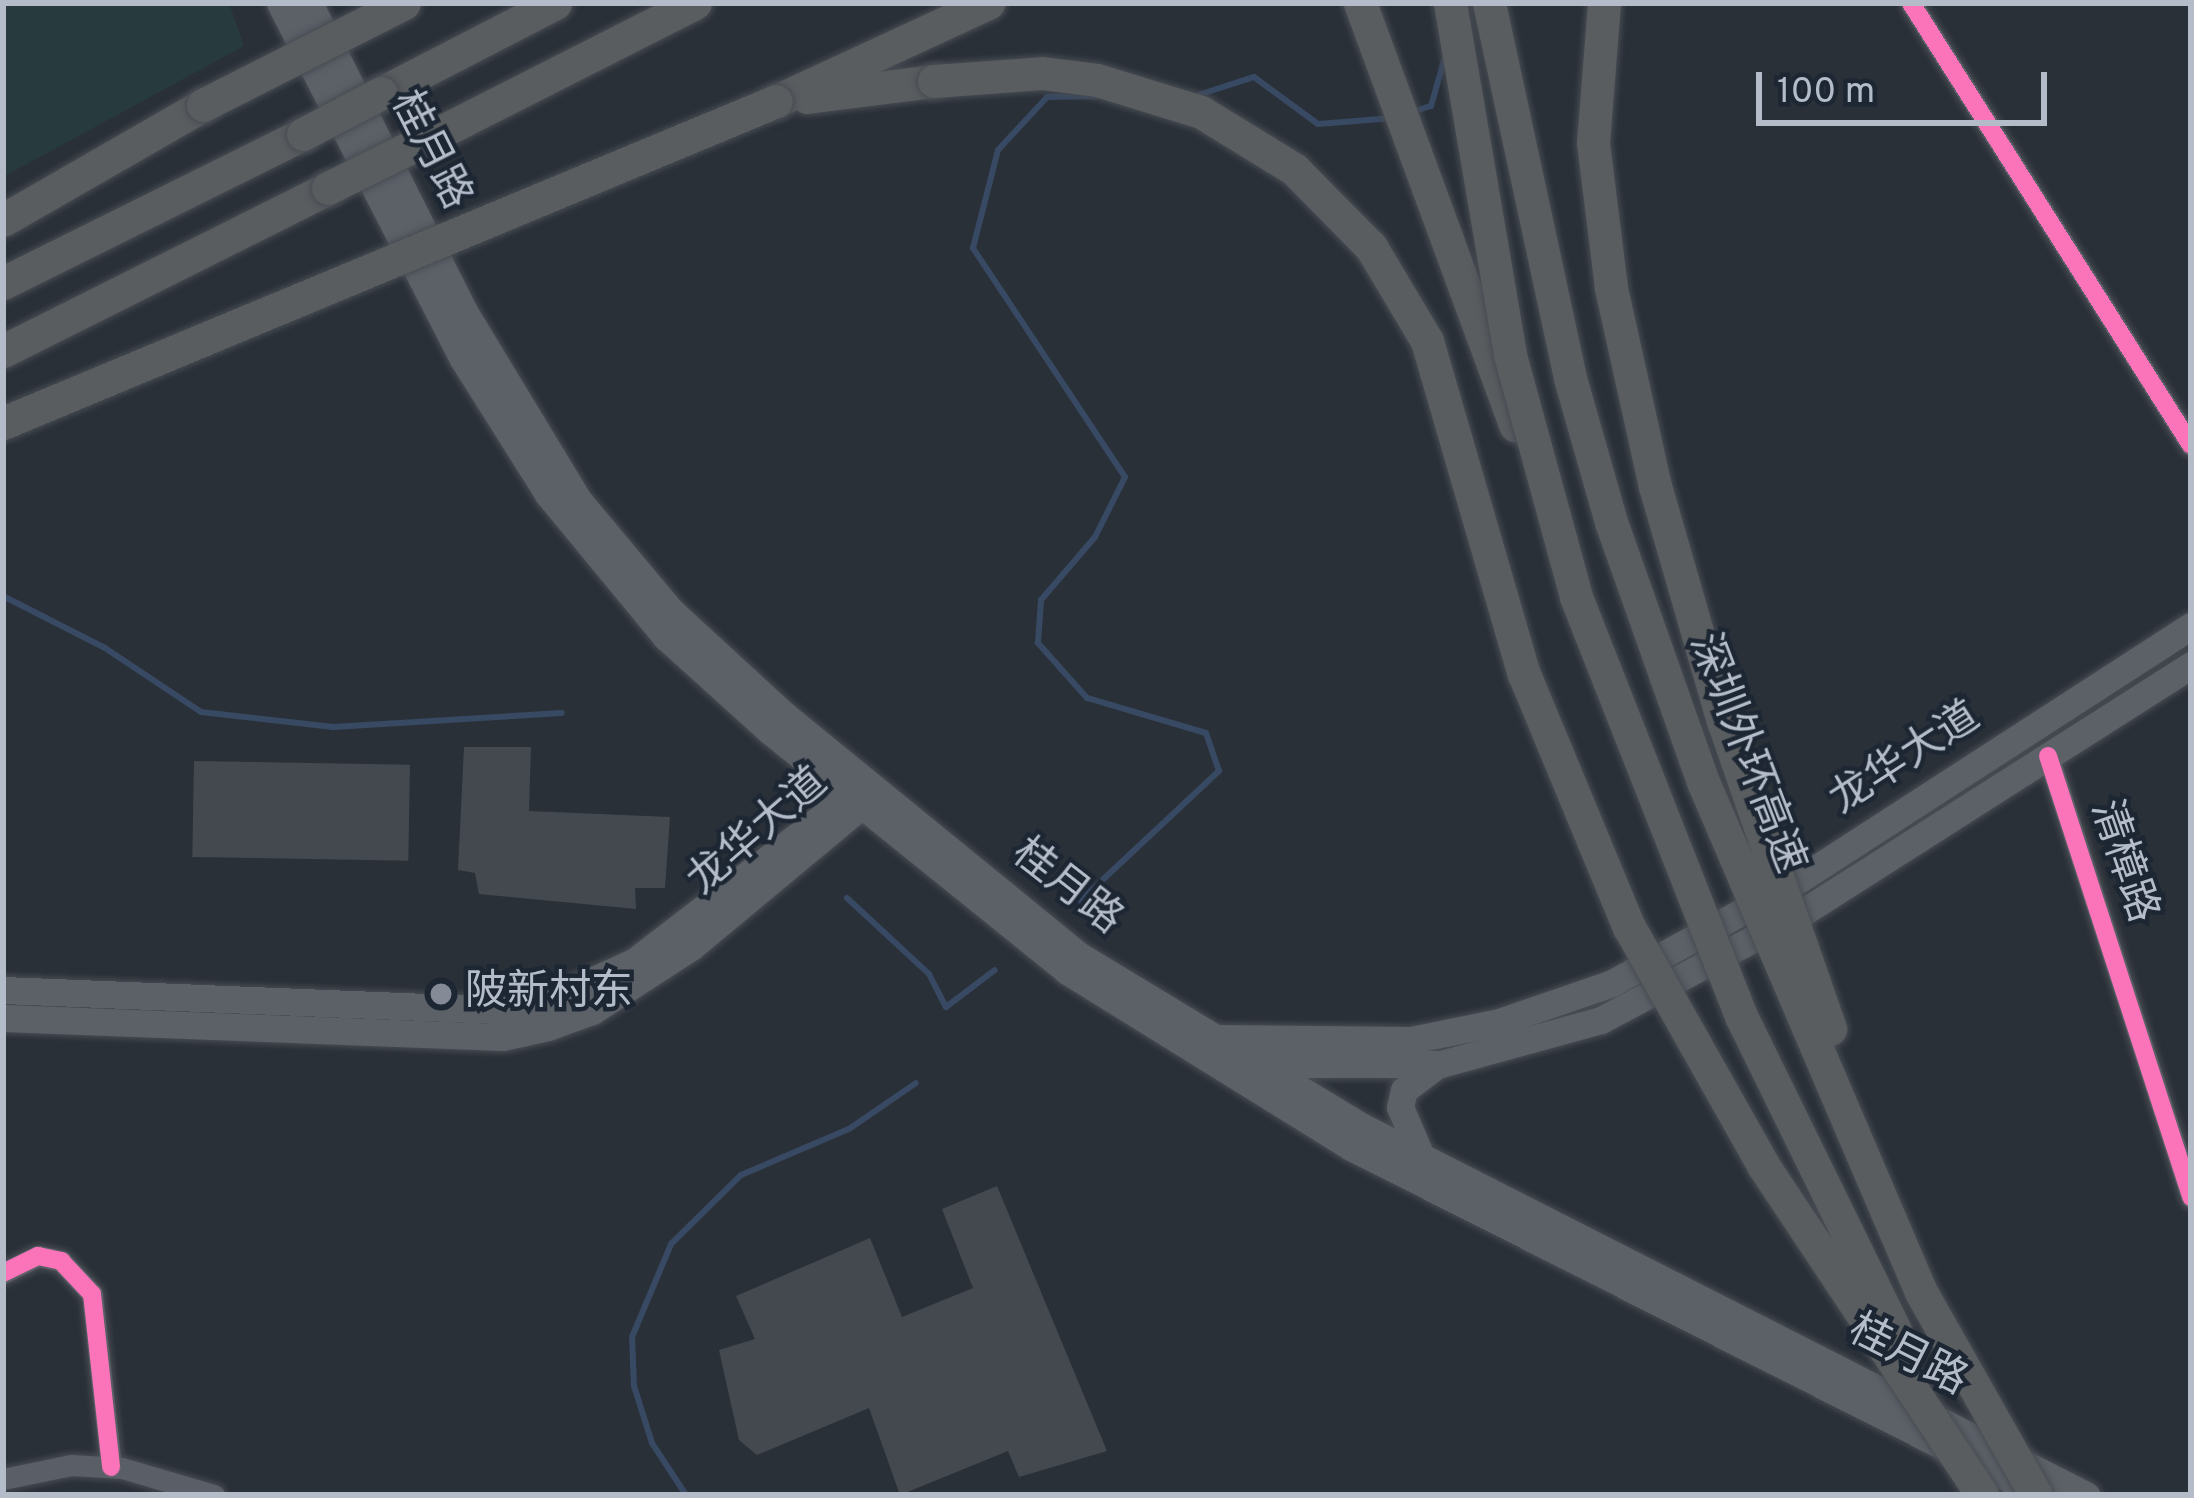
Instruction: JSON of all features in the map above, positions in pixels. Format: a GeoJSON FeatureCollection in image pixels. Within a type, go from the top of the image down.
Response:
{"type":"FeatureCollection","features":[{"type":"Feature","properties":{"kind":"highway"},"geometry":{"type":"LineString","coordinates":[[3,220],[203,104],[404,3]]}},
{"type":"Feature","properties":{"kind":"highway"},"geometry":{"type":"LineString","coordinates":[[3,351],[695,3]]}},
{"type":"Feature","properties":{"kind":"highway"},"geometry":{"type":"LineString","coordinates":[[3,423],[776,101],[988,3]]}},
{"type":"Feature","properties":{"kind":"highway"},"geometry":{"type":"LineString","coordinates":[[1360,3],[1576,597],[1750,1035],[1847,1237],[1985,1495]]}},
{"type":"Feature","properties":{"kind":"highway"},"geometry":{"type":"LineString","coordinates":[[1450,3],[1510,355],[1576,597]]}},
{"type":"Feature","properties":{"kind":"highway","name":"深圳外环高速"},"geometry":{"type":"LineString","coordinates":[[1489,3],[1541,260],[1611,522],[1703,784],[1921,1292],[2038,1495]]}},
{"type":"Feature","properties":{"kind":"highway"},"geometry":{"type":"LineString","coordinates":[[1604,3],[1593,142],[1599,214],[1655,487],[1723,721],[1921,1292]]}},
{"type":"Feature","properties":{"kind":"highway"},"geometry":{"type":"LineString","coordinates":[[3,283],[542,9]]}},
{"type":"Feature","properties":{"kind":"highway"},"geometry":{"type":"LineString","coordinates":[[776,101],[988,74],[1114,84],[1249,137],[1294,169],[1371,247],[1427,341],[1524,674],[1629,927],[1763,1165],[1985,1495]]}},
{"type":"Feature","properties":{"kind":"main road","name":"桂月路"},"geometry":{"type":"LineString","coordinates":[[280,3],[463,359],[548,494],[666,637],[1067,971],[1173,1037]]}},
{"type":"Feature","properties":{"kind":"main road","name":"桂月路"},"geometry":{"type":"LineString","coordinates":[[309,3],[465,313],[579,501],[718,657],[859,794],[1352,1148],[2038,1495]]}},
{"type":"Feature","properties":{"kind":"main road","name":"龙华大道"},"geometry":{"type":"LineString","coordinates":[[1173,1037],[1215,1051],[1411,1040],[1499,1022],[1612,983],[1792,884],[2191,626]]}},
{"type":"Feature","properties":{"kind":"main road","name":"龙华大道"},"geometry":{"type":"LineString","coordinates":[[1257,1064],[1441,1064],[1546,1040],[1649,999],[1805,911],[2191,665]]}},
{"type":"Feature","properties":{"kind":"main road","name":"龙华大道"},"geometry":{"type":"LineString","coordinates":[[3,990],[525,1012],[635,961],[859,794]]}},
{"type":"Feature","properties":{"kind":"main road","name":"龙华大道"},"geometry":{"type":"LineString","coordinates":[[3,1018],[503,1037],[548,1027],[658,971],[859,794]]}},
{"type":"Feature","properties":{"kind":"main road","name":"桂月路"},"geometry":{"type":"LineString","coordinates":[[1215,1051],[1257,1064],[1424,1159],[2086,1495]]}},
{"type":"Feature","properties":{"kind":"main road"},"geometry":{"type":"LineString","coordinates":[[1424,1159],[1400,1107],[1414,1078],[1441,1064]]}},
{"type":"Feature","properties":{"kind":"street"},"geometry":{"type":"LineString","coordinates":[[1911,3],[2191,445]]}},
{"type":"Feature","properties":{"kind":"street","name":"清樟路"},"geometry":{"type":"LineString","coordinates":[[2048,756],[2191,1197]]}},
{"type":"Feature","properties":{"kind":"street"},"geometry":{"type":"LineString","coordinates":[[3,1273],[38,1256],[61,1261],[92,1294],[112,1468]]}},
{"type":"Feature","properties":{"kind":"street"},"geometry":{"type":"LineString","coordinates":[[3,1479],[71,1465],[112,1468],[214,1495]]}},
{"type":"Feature","properties":{"kind":"green space"},"geometry":{"type":"Polygon","coordinates":[[[3,3],[229,3],[244,46],[3,177],[3,3]]]}},
{"type":"Feature","properties":{"kind":"building"},"geometry":{"type":"Polygon","coordinates":[[[464,747],[531,747],[529,811],[670,817],[665,888],[635,888],[636,909],[479,894],[475,873],[458,870],[464,747]]]}},
{"type":"Feature","properties":{"kind":"building"},"geometry":{"type":"Polygon","coordinates":[[[194,761],[410,765],[408,861],[192,857],[194,761]]]}},
{"type":"Feature","properties":{"kind":"building"},"geometry":{"type":"Polygon","coordinates":[[[997,1186],[1107,1451],[1019,1477],[1008,1451],[900,1495],[869,1408],[757,1455],[739,1440],[719,1350],[755,1339],[736,1296],[870,1238],[902,1317],[973,1288],[942,1209],[997,1186]]]}},
{"type":"Feature","properties":{"kind":"waterway"},"geometry":{"type":"LineString","coordinates":[[1412,112],[1431,106],[1445,57]]}},
{"type":"Feature","properties":{"kind":"waterway"},"geometry":{"type":"LineString","coordinates":[[1198,95],[1254,77],[1318,124],[1393,118]]}},
{"type":"Feature","properties":{"kind":"waterway"},"geometry":{"type":"LineString","coordinates":[[1079,902],[1219,771],[1206,733],[1087,698],[1038,643],[1041,600],[1095,537],[1125,477],[973,248],[998,150],[1047,97],[1101,96]]}},
{"type":"Feature","properties":{"kind":"waterway"},"geometry":{"type":"LineString","coordinates":[[3,596],[105,648],[201,712],[333,727],[562,713]]}},
{"type":"Feature","properties":{"kind":"waterway"},"geometry":{"type":"LineString","coordinates":[[847,898],[929,974],[946,1007],[995,970]]}},
{"type":"Feature","properties":{"kind":"waterway"},"geometry":{"type":"LineString","coordinates":[[686,1495],[652,1443],[634,1386],[632,1337],[671,1244],[741,1175],[849,1129],[916,1083]]}},
{"type":"Feature","properties":{"kind":"cycle path"},"geometry":{"type":"LineString","coordinates":[[1911,3],[2191,445]]}},
{"type":"Feature","properties":{"kind":"cycle path"},"geometry":{"type":"LineString","coordinates":[[2048,756],[2191,1197]]}},
{"type":"Feature","properties":{"kind":"cycle path"},"geometry":{"type":"LineString","coordinates":[[3,1273],[38,1256],[61,1261],[92,1294],[111,1467]]}},
{"type":"Feature","properties":{"kind":"place","name":"陂新村东"},"geometry":{"type":"Point","coordinates":[441,994]}}]}
